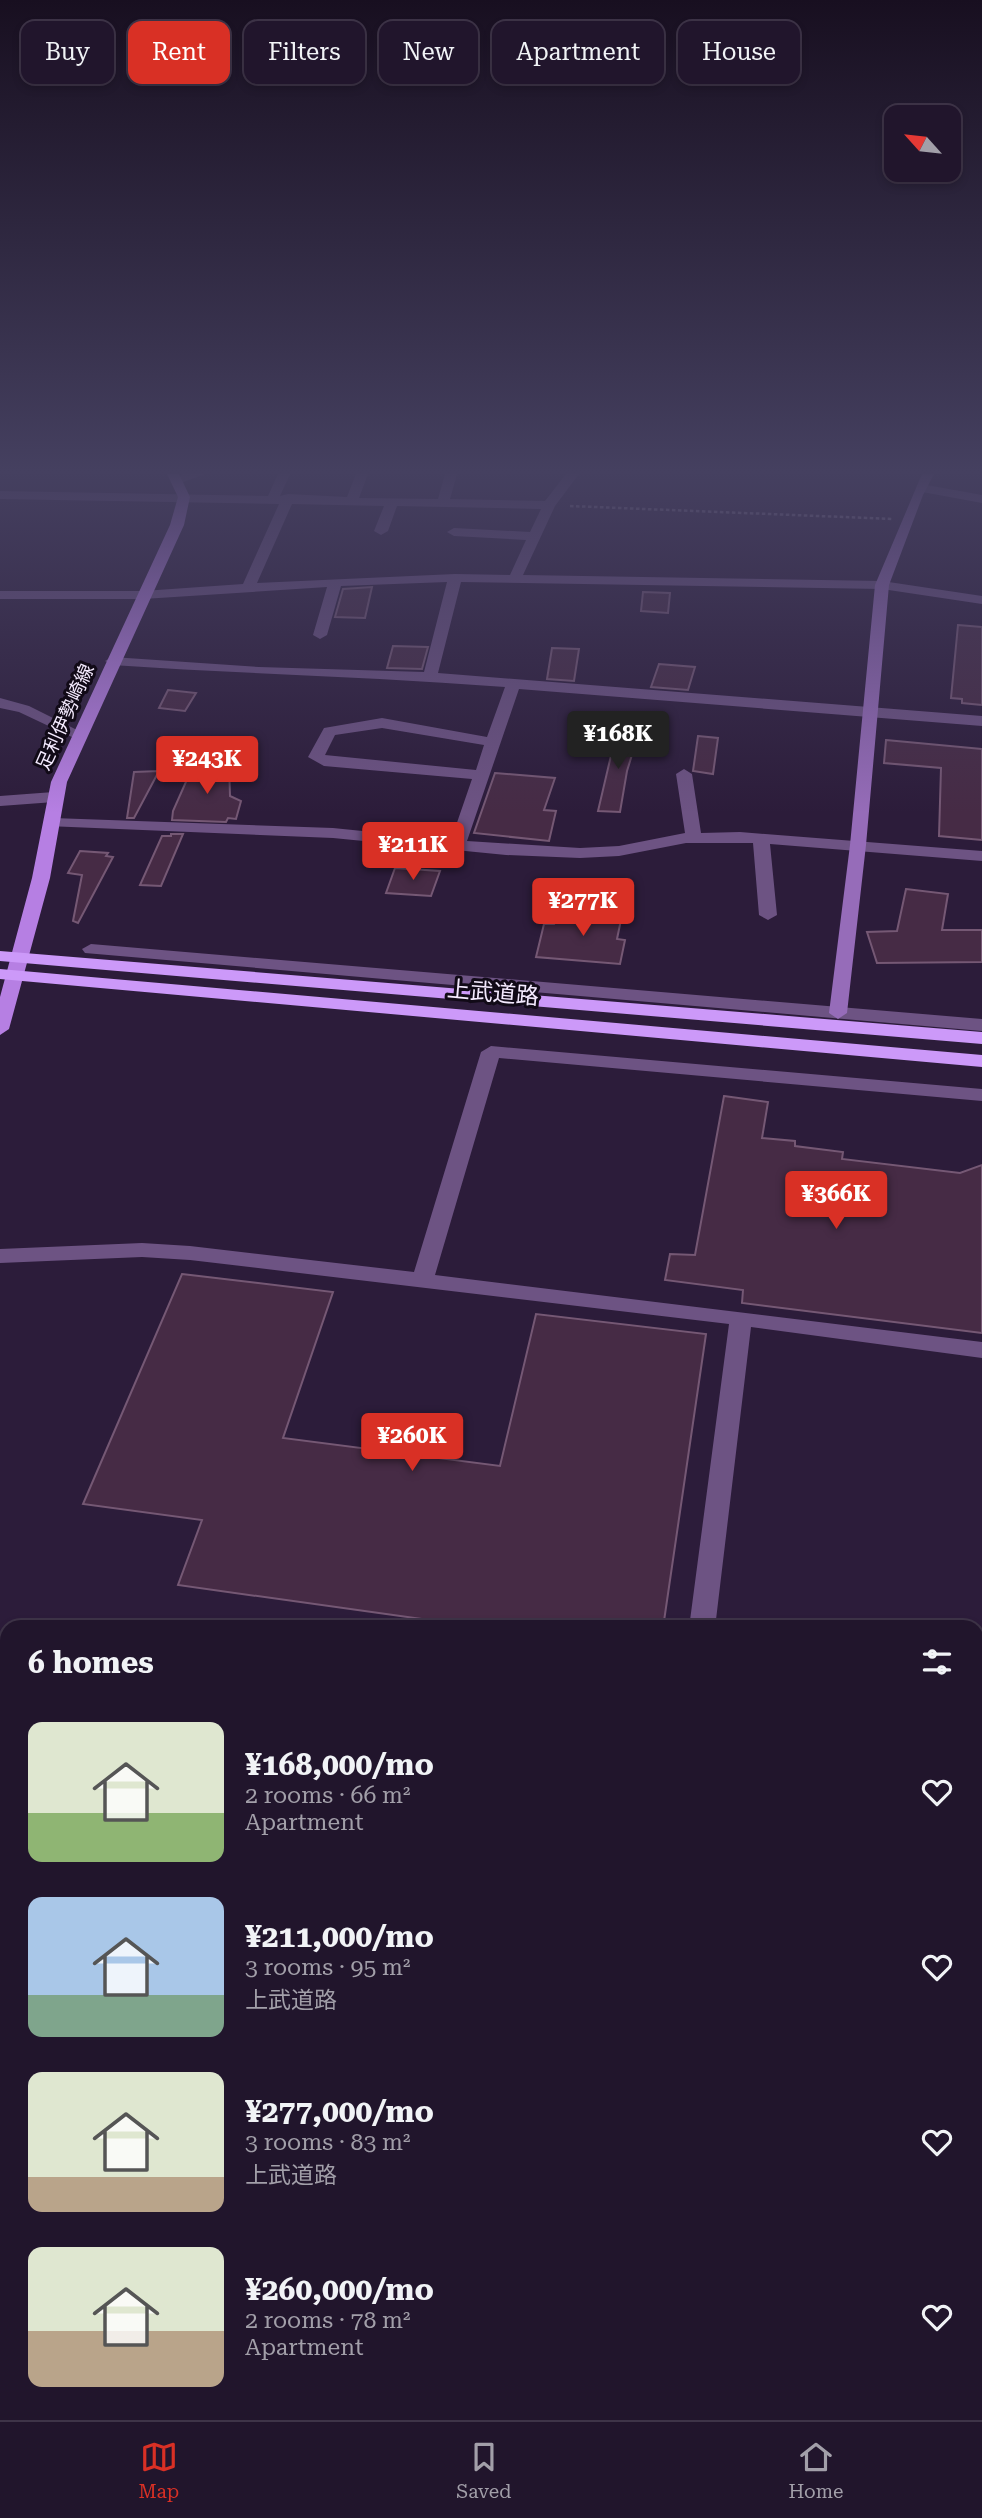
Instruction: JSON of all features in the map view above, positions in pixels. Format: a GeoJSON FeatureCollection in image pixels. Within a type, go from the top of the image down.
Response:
{"type":"FeatureCollection","features":[{"type":"Feature","properties":{"kind":"highway","name":"上武道路"},"geometry":{"type":"LineString","coordinates":[[0,956],[12,969],[982,1061]]}},
{"type":"Feature","properties":{"kind":"highway","name":"上武道路"},"geometry":{"type":"LineString","coordinates":[[12,969],[237,976],[982,1038]]}},
{"type":"Feature","properties":{"kind":"main road","name":"足利伊勢崎線"},"geometry":{"type":"LineString","coordinates":[[0,1029],[12,969],[26,943],[53,823],[54,797],[79,735],[147,587]]}},
{"type":"Feature","properties":{"kind":"street"},"geometry":{"type":"LineString","coordinates":[[0,595],[143,595],[263,587]]}},
{"type":"Feature","properties":{"kind":"street"},"geometry":{"type":"LineString","coordinates":[[320,635],[334,587]]}},
{"type":"Feature","properties":{"kind":"street"},"geometry":{"type":"LineString","coordinates":[[430,677],[453,587]]}},
{"type":"Feature","properties":{"kind":"street"},"geometry":{"type":"LineString","coordinates":[[838,1013],[858,846],[882,587]]}},
{"type":"Feature","properties":{"kind":"street"},"geometry":{"type":"LineString","coordinates":[[895,587],[982,600]]}},
{"type":"Feature","properties":{"kind":"street"},"geometry":{"type":"LineString","coordinates":[[112,661],[260,671],[430,677],[982,721]]}},
{"type":"Feature","properties":{"kind":"street"},"geometry":{"type":"LineString","coordinates":[[457,845],[514,683]]}},
{"type":"Feature","properties":{"kind":"street"},"geometry":{"type":"LineString","coordinates":[[0,703],[24,709],[79,735]]}},
{"type":"Feature","properties":{"kind":"street"},"geometry":{"type":"LineString","coordinates":[[480,775],[324,761],[316,757],[329,731],[382,723],[492,742]]}},
{"type":"Feature","properties":{"kind":"street"},"geometry":{"type":"LineString","coordinates":[[684,774],[694,838]]}},
{"type":"Feature","properties":{"kind":"street"},"geometry":{"type":"LineString","coordinates":[[53,823],[333,832],[457,845],[580,853],[619,851],[694,838],[761,839],[982,856]]}},
{"type":"Feature","properties":{"kind":"street"},"geometry":{"type":"LineString","coordinates":[[761,839],[768,915]]}},
{"type":"Feature","properties":{"kind":"street"},"geometry":{"type":"LineString","coordinates":[[91,949],[982,1025]]}},
{"type":"Feature","properties":{"kind":"street"},"geometry":{"type":"LineString","coordinates":[[237,976],[276,964]]}},
{"type":"Feature","properties":{"kind":"street"},"geometry":{"type":"LineString","coordinates":[[422,1280],[491,1052],[982,1096]]}},
{"type":"Feature","properties":{"kind":"street"},"geometry":{"type":"LineString","coordinates":[[0,1256],[142,1250],[422,1280],[982,1350]]}},
{"type":"Feature","properties":{"kind":"street"},"geometry":{"type":"LineString","coordinates":[[703,1620],[741,1318]]}},
{"type":"Feature","properties":{"kind":"lane"},"geometry":{"type":"LineString","coordinates":[[0,801],[54,797]]}},
{"type":"Feature","properties":{"kind":"building"},"geometry":{"type":"Polygon","coordinates":[[[372,587],[365,618],[335,617],[343,589],[372,587]]]}},
{"type":"Feature","properties":{"kind":"building"},"geometry":{"type":"Polygon","coordinates":[[[643,592],[670,593],[668,613],[641,611],[643,592]]]}},
{"type":"Feature","properties":{"kind":"building"},"geometry":{"type":"Polygon","coordinates":[[[958,625],[982,627],[982,705],[962,703],[962,699],[951,698],[958,625]]]}},
{"type":"Feature","properties":{"kind":"building"},"geometry":{"type":"Polygon","coordinates":[[[393,646],[428,647],[422,669],[387,668],[393,646]]]}},
{"type":"Feature","properties":{"kind":"building"},"geometry":{"type":"Polygon","coordinates":[[[552,648],[579,649],[574,681],[547,679],[552,648]]]}},
{"type":"Feature","properties":{"kind":"building"},"geometry":{"type":"Polygon","coordinates":[[[659,664],[695,667],[688,690],[651,687],[659,664]]]}},
{"type":"Feature","properties":{"kind":"building"},"geometry":{"type":"Polygon","coordinates":[[[168,690],[196,693],[185,711],[159,708],[168,690]]]}},
{"type":"Feature","properties":{"kind":"building"},"geometry":{"type":"Polygon","coordinates":[[[617,730],[639,732],[627,771],[620,812],[598,811],[617,730]]]}},
{"type":"Feature","properties":{"kind":"building"},"geometry":{"type":"Polygon","coordinates":[[[698,736],[718,738],[713,774],[693,771],[698,736]]]}},
{"type":"Feature","properties":{"kind":"building"},"geometry":{"type":"Polygon","coordinates":[[[886,740],[982,749],[982,840],[939,836],[941,768],[884,763],[886,740]]]}},
{"type":"Feature","properties":{"kind":"building"},"geometry":{"type":"Polygon","coordinates":[[[229,764],[230,796],[241,801],[236,819],[228,818],[226,822],[172,820],[173,811],[193,766],[229,764]]]}},
{"type":"Feature","properties":{"kind":"building"},"geometry":{"type":"Polygon","coordinates":[[[159,771],[134,818],[127,818],[134,772],[159,771]]]}},
{"type":"Feature","properties":{"kind":"building"},"geometry":{"type":"Polygon","coordinates":[[[495,773],[555,778],[544,810],[556,811],[549,841],[474,833],[495,773]]]}},
{"type":"Feature","properties":{"kind":"building"},"geometry":{"type":"Polygon","coordinates":[[[183,834],[161,886],[140,885],[162,836],[183,834]]]}},
{"type":"Feature","properties":{"kind":"building"},"geometry":{"type":"Polygon","coordinates":[[[80,851],[108,853],[106,856],[113,857],[78,923],[73,921],[82,875],[68,873],[80,851]]]}},
{"type":"Feature","properties":{"kind":"building"},"geometry":{"type":"Polygon","coordinates":[[[395,868],[440,871],[431,896],[386,893],[395,868]]]}},
{"type":"Feature","properties":{"kind":"building"},"geometry":{"type":"Polygon","coordinates":[[[906,889],[948,894],[942,930],[982,930],[982,962],[877,963],[867,932],[897,931],[906,889]]]}},
{"type":"Feature","properties":{"kind":"building"},"geometry":{"type":"Polygon","coordinates":[[[565,911],[622,915],[617,939],[625,940],[620,964],[536,957],[544,924],[554,924],[556,914],[563,914],[565,911]]]}},
{"type":"Feature","properties":{"kind":"building"},"geometry":{"type":"Polygon","coordinates":[[[724,1096],[768,1102],[762,1138],[795,1141],[795,1146],[843,1152],[842,1159],[960,1173],[982,1165],[982,1333],[742,1303],[743,1290],[665,1280],[670,1254],[695,1255],[724,1096]]]}},
{"type":"Feature","properties":{"kind":"building"},"geometry":{"type":"Polygon","coordinates":[[[182,1274],[333,1292],[283,1438],[500,1466],[536,1314],[706,1334],[664,1620],[429,1620],[178,1585],[202,1520],[83,1504],[182,1274]]]}}]}
